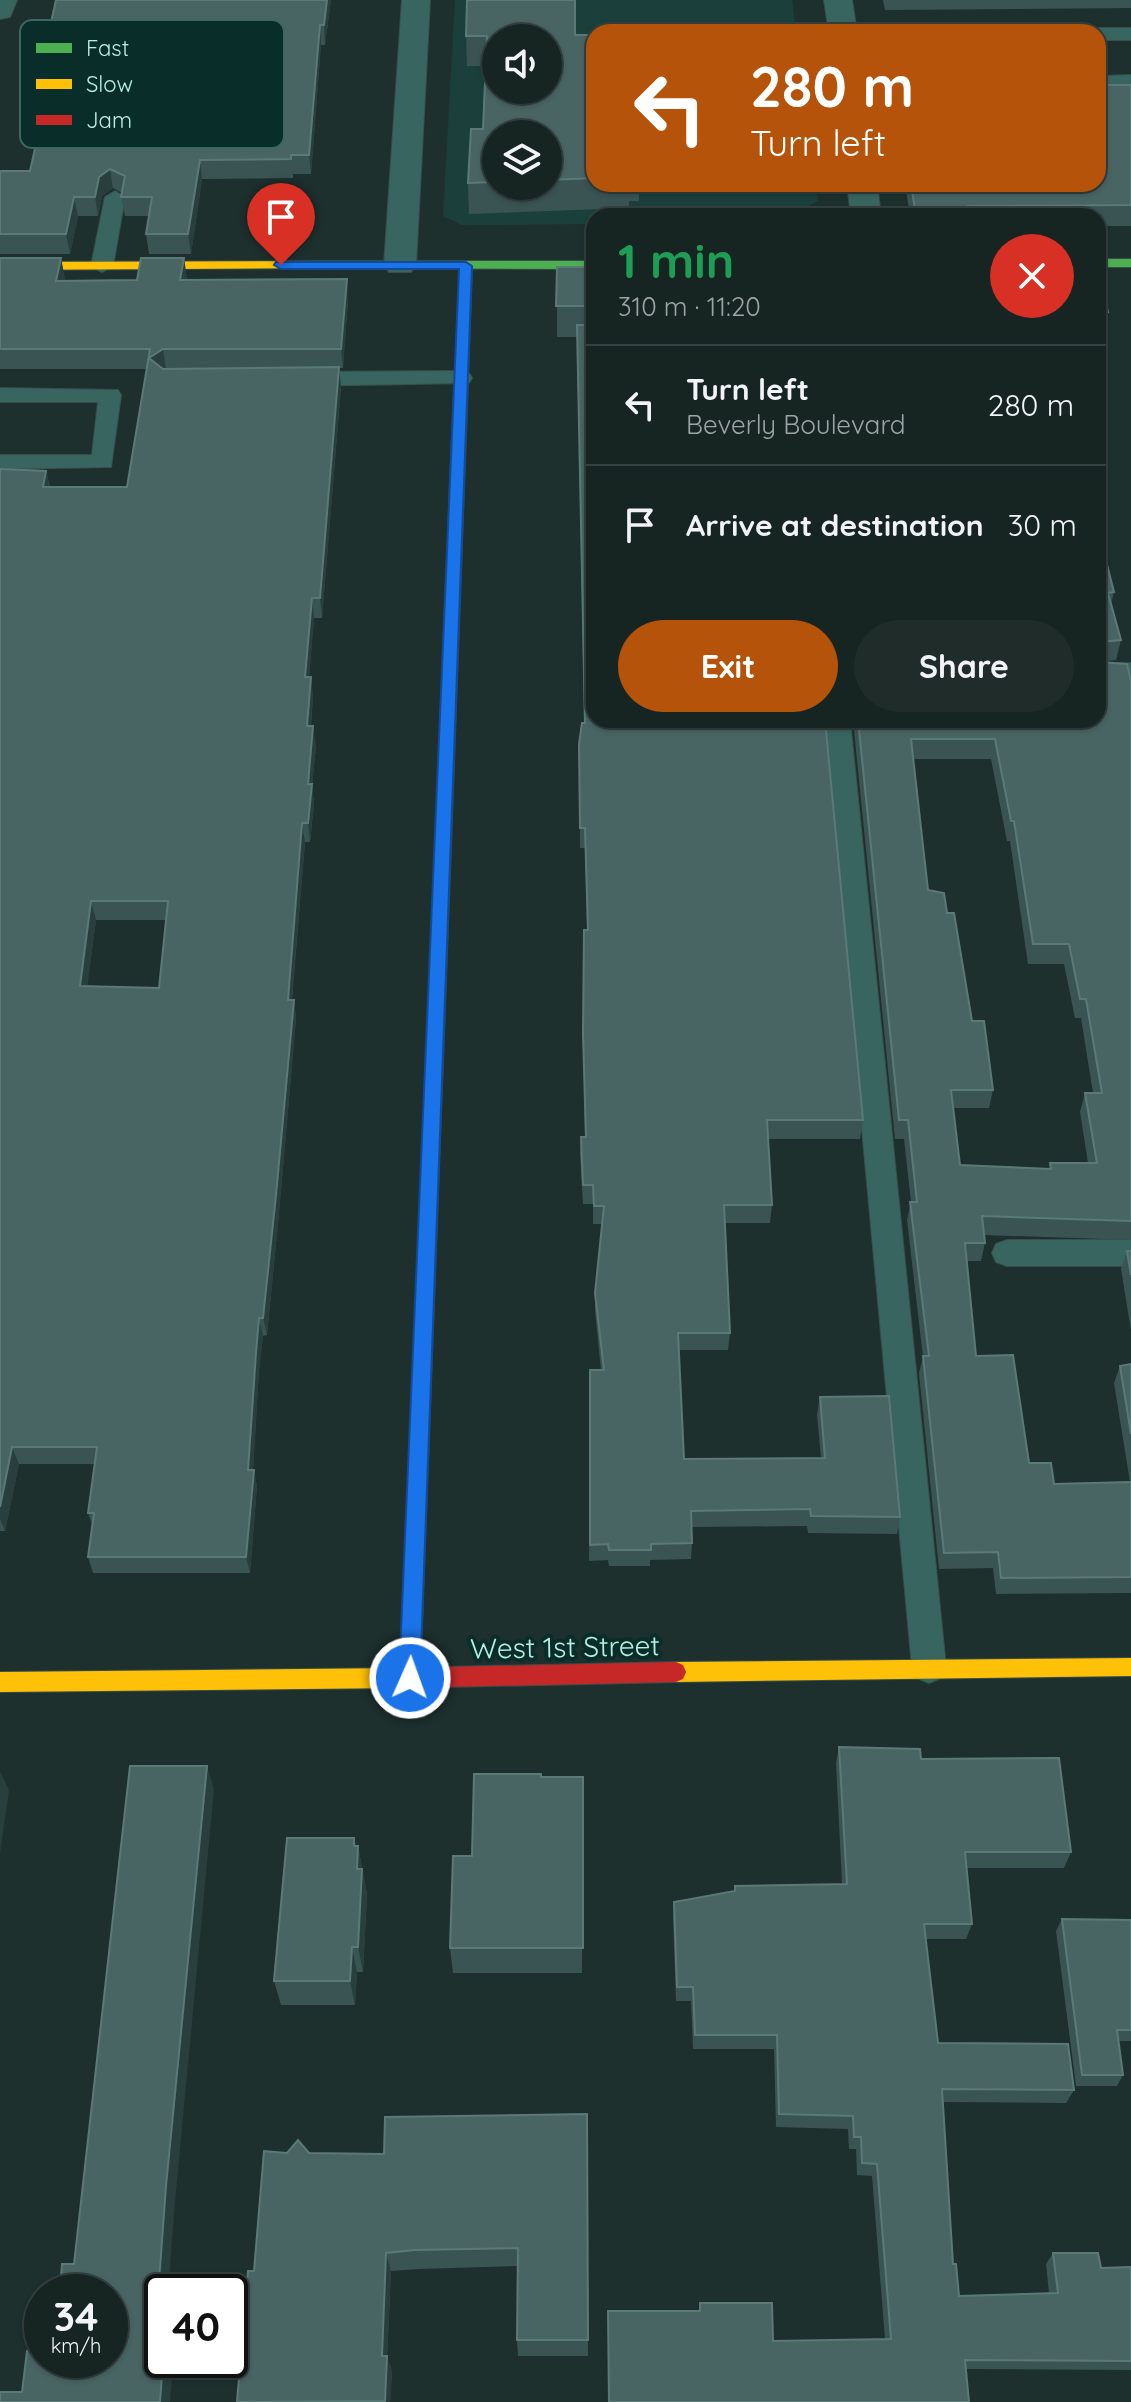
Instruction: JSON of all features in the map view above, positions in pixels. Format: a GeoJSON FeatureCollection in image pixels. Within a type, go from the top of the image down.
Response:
{"type":"FeatureCollection","features":[{"type":"Feature","properties":{"kind":"street"},"geometry":{"type":"LineString","coordinates":[[0,11],[3,0]]}},
{"type":"Feature","properties":{"kind":"street"},"geometry":{"type":"LineString","coordinates":[[400,265],[416,0]]}},
{"type":"Feature","properties":{"kind":"street"},"geometry":{"type":"LineString","coordinates":[[838,0],[842,24]]}},
{"type":"Feature","properties":{"kind":"street"},"geometry":{"type":"LineString","coordinates":[[1106,263],[1131,263]]}},
{"type":"Feature","properties":{"kind":"street"},"geometry":{"type":"LineString","coordinates":[[0,266],[586,265]]}},
{"type":"Feature","properties":{"kind":"street"},"geometry":{"type":"LineString","coordinates":[[410,1678],[466,266]]}},
{"type":"Feature","properties":{"kind":"street","name":"West 1st Street"},"geometry":{"type":"LineString","coordinates":[[0,1682],[410,1678],[929,1667],[1131,1667]]}},
{"type":"Feature","properties":{"kind":"lane"},"geometry":{"type":"LineString","coordinates":[[1106,34],[1131,34]]}},
{"type":"Feature","properties":{"kind":"lane"},"geometry":{"type":"LineString","coordinates":[[1106,82],[1131,81]]}},
{"type":"Feature","properties":{"kind":"lane"},"geometry":{"type":"LineString","coordinates":[[102,266],[115,197]]}},
{"type":"Feature","properties":{"kind":"lane"},"geometry":{"type":"LineString","coordinates":[[271,379],[461,378]]}},
{"type":"Feature","properties":{"kind":"lane"},"geometry":{"type":"LineString","coordinates":[[0,395],[110,395],[103,462],[0,462]]}},
{"type":"Feature","properties":{"kind":"lane"},"geometry":{"type":"LineString","coordinates":[[1106,673],[1131,672]]}},
{"type":"Feature","properties":{"kind":"lane"},"geometry":{"type":"LineString","coordinates":[[838,728],[929,1667]]}},
{"type":"Feature","properties":{"kind":"lane"},"geometry":{"type":"LineString","coordinates":[[1007,1253],[1131,1253]]}},
{"type":"Feature","properties":{"kind":"shaded area"},"geometry":{"type":"Polygon","coordinates":[[[455,0],[792,0],[795,24],[586,24],[586,192],[817,192],[818,201],[805,208],[586,208],[586,224],[462,225],[443,216],[455,0]]]}},
{"type":"Feature","properties":{"kind":"building"},"geometry":{"type":"Polygon","coordinates":[[[56,0],[327,0],[324,25],[320,25],[309,155],[291,155],[291,159],[200,160],[188,234],[146,234],[152,197],[121,197],[125,176],[110,169],[99,177],[95,197],[74,197],[66,234],[0,234],[0,171],[30,171],[35,148],[284,148],[284,20],[52,20],[56,0]]]}},
{"type":"Feature","properties":{"kind":"building"},"geometry":{"type":"Polygon","coordinates":[[[467,0],[575,0],[575,35],[586,35],[586,178],[562,179],[562,120],[483,120],[484,104],[562,104],[562,24],[482,24],[482,36],[466,36],[467,0]]]}},
{"type":"Feature","properties":{"kind":"building"},"geometry":{"type":"Polygon","coordinates":[[[1106,85],[1131,85],[1131,205],[915,208],[912,192],[1106,192],[1106,85]]]}},
{"type":"Feature","properties":{"kind":"building"},"geometry":{"type":"Polygon","coordinates":[[[471,129],[482,129],[482,182],[468,183],[471,129]]]}},
{"type":"Feature","properties":{"kind":"building"},"geometry":{"type":"Polygon","coordinates":[[[0,258],[61,258],[56,281],[137,280],[141,258],[184,258],[180,280],[347,279],[341,349],[163,349],[149,358],[163,369],[339,367],[320,598],[312,598],[305,677],[311,677],[307,726],[313,726],[308,784],[312,784],[308,823],[302,823],[288,1000],[294,1000],[263,1318],[259,1318],[256,1353],[248,1470],[254,1470],[246,1557],[88,1557],[94,1513],[88,1513],[97,1447],[12,1447],[0,1507],[0,469],[46,471],[43,487],[127,487],[150,349],[0,349],[0,258]],[[91,901],[80,986],[159,988],[168,901],[91,901]]]}},
{"type":"Feature","properties":{"kind":"building"},"geometry":{"type":"Polygon","coordinates":[[[557,267],[586,267],[586,306],[556,306],[557,267]]]}},
{"type":"Feature","properties":{"kind":"building"},"geometry":{"type":"Polygon","coordinates":[[[577,325],[586,325],[586,728],[826,728],[863,1120],[767,1120],[772,1205],[724,1205],[730,1333],[678,1333],[684,1459],[825,1458],[820,1397],[889,1396],[900,1517],[811,1516],[810,1509],[691,1511],[692,1543],[651,1544],[651,1550],[609,1550],[608,1544],[590,1545],[590,1370],[604,1370],[595,1293],[604,1206],[594,1206],[593,1185],[583,1185],[581,1137],[586,1137],[584,930],[588,930],[585,828],[580,828],[579,744],[582,723],[585,723],[577,325]]]}},
{"type":"Feature","properties":{"kind":"building"},"geometry":{"type":"Polygon","coordinates":[[[1106,561],[1114,592],[1108,593],[1121,640],[1106,642],[1106,561]]]}},
{"type":"Feature","properties":{"kind":"building"},"geometry":{"type":"Polygon","coordinates":[[[1106,662],[1127,664],[1131,681],[1131,1221],[982,1216],[985,1243],[965,1243],[976,1356],[1013,1355],[1029,1463],[1051,1463],[1054,1484],[1131,1482],[1131,1577],[1001,1578],[998,1552],[944,1553],[923,1356],[929,1356],[910,1202],[917,1202],[908,1120],[899,1120],[859,728],[1106,728],[1106,662]],[[911,739],[928,890],[944,893],[947,913],[954,913],[972,1021],[984,1021],[993,1090],[951,1090],[960,1165],[1051,1169],[1050,1163],[1097,1163],[1085,1093],[1102,1093],[1086,999],[1080,999],[1069,944],[1033,944],[1014,821],[1011,821],[995,739],[911,739]]]}},
{"type":"Feature","properties":{"kind":"building"},"geometry":{"type":"Polygon","coordinates":[[[1127,1251],[1131,1251],[1131,1275],[1127,1251]]]}},
{"type":"Feature","properties":{"kind":"building"},"geometry":{"type":"Polygon","coordinates":[[[1131,1364],[1131,1434],[1120,1366],[1131,1364]]]}},
{"type":"Feature","properties":{"kind":"building"},"geometry":{"type":"Polygon","coordinates":[[[839,1747],[920,1749],[921,1759],[1059,1758],[1071,1852],[965,1852],[972,1924],[924,1924],[938,2043],[1068,2044],[1074,2090],[942,2089],[953,2264],[956,2264],[959,2296],[1058,2293],[1053,2253],[1098,2253],[1101,2268],[1131,2267],[1131,2361],[965,2360],[969,2402],[609,2402],[608,2311],[700,2311],[700,2303],[772,2303],[773,2341],[891,2339],[877,2164],[862,2163],[861,2137],[854,2137],[853,2116],[779,2114],[777,2035],[695,2035],[693,1987],[677,1987],[674,1902],[735,1891],[735,1886],[847,1884],[839,1747]]]}},
{"type":"Feature","properties":{"kind":"building"},"geometry":{"type":"Polygon","coordinates":[[[130,1766],[207,1766],[160,2274],[144,2274],[144,2378],[162,2378],[160,2402],[0,2402],[0,2392],[22,2392],[24,2376],[128,2378],[128,2274],[61,2274],[62,2264],[74,2264],[130,1766]]]}},
{"type":"Feature","properties":{"kind":"building"},"geometry":{"type":"Polygon","coordinates":[[[474,1774],[583,1777],[583,1948],[450,1948],[453,1856],[472,1856],[474,1774]]]}},
{"type":"Feature","properties":{"kind":"building"},"geometry":{"type":"Polygon","coordinates":[[[287,1838],[354,1838],[354,1846],[358,1846],[357,1869],[362,1869],[358,1947],[352,1947],[350,1981],[274,1981],[287,1838]]]}},
{"type":"Feature","properties":{"kind":"building"},"geometry":{"type":"Polygon","coordinates":[[[1062,1919],[1131,1920],[1131,2030],[1117,2030],[1123,2075],[1082,2075],[1062,1919]]]}},
{"type":"Feature","properties":{"kind":"building"},"geometry":{"type":"Polygon","coordinates":[[[587,2114],[588,2340],[517,2340],[518,2248],[386,2253],[382,2356],[387,2356],[385,2401],[237,2402],[239,2378],[248,2378],[248,2274],[248,2271],[254,2271],[264,2151],[287,2153],[298,2140],[309,2153],[384,2154],[385,2117],[587,2114]]]}},
{"type":"Feature","properties":{"kind":"traffic: fast"},"geometry":{"type":"LineString","coordinates":[[1106,263],[1131,263]]}},
{"type":"Feature","properties":{"kind":"traffic: fast"},"geometry":{"type":"LineString","coordinates":[[322,265],[586,265]]}},
{"type":"Feature","properties":{"kind":"traffic: fast"},"geometry":{"type":"LineString","coordinates":[[410,1678],[442,872]]}},
{"type":"Feature","properties":{"kind":"traffic: slow"},"geometry":{"type":"LineString","coordinates":[[0,266],[322,265]]}},
{"type":"Feature","properties":{"kind":"traffic: slow"},"geometry":{"type":"LineString","coordinates":[[459,435],[466,266]]}},
{"type":"Feature","properties":{"kind":"traffic: slow"},"geometry":{"type":"LineString","coordinates":[[676,1672],[1131,1667]]}},
{"type":"Feature","properties":{"kind":"traffic: slow"},"geometry":{"type":"LineString","coordinates":[[0,1682],[401,1678]]}},
{"type":"Feature","properties":{"kind":"traffic: jam"},"geometry":{"type":"LineString","coordinates":[[442,872],[459,435]]}},
{"type":"Feature","properties":{"kind":"traffic: jam"},"geometry":{"type":"LineString","coordinates":[[401,1678],[676,1672]]}},
{"type":"Feature","properties":{"kind":"route"},"geometry":{"type":"LineString","coordinates":[[281,265],[466,266],[410,1678]]}}]}
